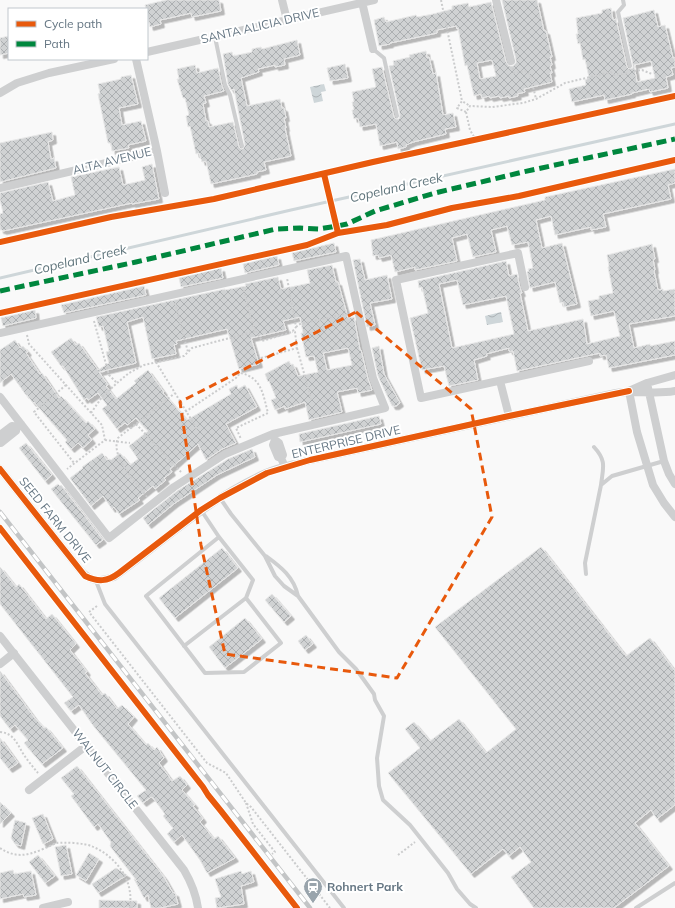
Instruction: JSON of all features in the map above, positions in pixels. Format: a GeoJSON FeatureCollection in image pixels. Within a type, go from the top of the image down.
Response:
{"type":"FeatureCollection","features":[{"type":"Feature","properties":{"kind":"street"},"geometry":{"type":"LineString","coordinates":[[282,0],[287,20]]}},
{"type":"Feature","properties":{"kind":"street","name":"SANTA ALICIA DRIVE"},"geometry":{"type":"LineString","coordinates":[[148,52],[374,0]]}},
{"type":"Feature","properties":{"kind":"street"},"geometry":{"type":"LineString","coordinates":[[496,0],[511,61]]}},
{"type":"Feature","properties":{"kind":"street"},"geometry":{"type":"LineString","coordinates":[[362,2],[373,49]]}},
{"type":"Feature","properties":{"kind":"street"},"geometry":{"type":"LineString","coordinates":[[0,93],[17,83],[49,73],[109,60]]}},
{"type":"Feature","properties":{"kind":"street","name":"ALTA AVENUE"},"geometry":{"type":"LineString","coordinates":[[0,188],[157,151],[136,60]]}},
{"type":"Feature","properties":{"kind":"street"},"geometry":{"type":"LineString","coordinates":[[157,151],[165,193]]}},
{"type":"Feature","properties":{"kind":"street"},"geometry":{"type":"LineString","coordinates":[[525,287],[518,253],[396,280],[421,398],[589,361]]}},
{"type":"Feature","properties":{"kind":"street"},"geometry":{"type":"LineString","coordinates":[[0,333],[346,256],[373,378],[385,408],[274,437],[225,454],[187,478],[108,538],[60,475],[19,426],[0,397]]}},
{"type":"Feature","properties":{"kind":"street","name":"ENTERPRISE DRIVE"},"geometry":{"type":"LineString","coordinates":[[96,581],[106,580],[114,576],[201,510],[267,472],[310,460],[629,391],[647,383],[675,375]]}},
{"type":"Feature","properties":{"kind":"street"},"geometry":{"type":"LineString","coordinates":[[500,381],[509,416]]}},
{"type":"Feature","properties":{"kind":"street"},"geometry":{"type":"LineString","coordinates":[[647,383],[664,461],[675,484]]}},
{"type":"Feature","properties":{"kind":"street"},"geometry":{"type":"LineString","coordinates":[[629,391],[637,432],[653,485],[675,517]]}},
{"type":"Feature","properties":{"kind":"street","name":"ENTERPRISE DRIVE"},"geometry":{"type":"LineString","coordinates":[[629,391],[649,394],[663,394],[675,391]]}},
{"type":"Feature","properties":{"kind":"street"},"geometry":{"type":"LineString","coordinates":[[0,435],[12,426],[19,426]]}},
{"type":"Feature","properties":{"kind":"street"},"geometry":{"type":"LineString","coordinates":[[0,443],[16,431],[19,426]]}},
{"type":"Feature","properties":{"kind":"street"},"geometry":{"type":"LineString","coordinates":[[274,437],[273,445],[278,457],[281,458],[285,467]]}},
{"type":"Feature","properties":{"kind":"street","name":"SEED FARM DRIVE"},"geometry":{"type":"LineString","coordinates":[[0,469],[85,576],[96,581]]}},
{"type":"Feature","properties":{"kind":"street","name":"WALNUT CIRCLE"},"geometry":{"type":"LineString","coordinates":[[0,636],[184,870],[193,886],[198,908]]}},
{"type":"Feature","properties":{"kind":"street"},"geometry":{"type":"LineString","coordinates":[[0,664],[14,653]]}},
{"type":"Feature","properties":{"kind":"street"},"geometry":{"type":"LineString","coordinates":[[29,790],[87,745]]}},
{"type":"Feature","properties":{"kind":"street"},"geometry":{"type":"LineString","coordinates":[[43,908],[68,902]]}},
{"type":"Feature","properties":{"kind":"lane"},"geometry":{"type":"LineString","coordinates":[[623,0],[624,5],[618,12],[630,66]]}},
{"type":"Feature","properties":{"kind":"lane"},"geometry":{"type":"LineString","coordinates":[[215,36],[225,85],[230,95],[242,146]]}},
{"type":"Feature","properties":{"kind":"lane"},"geometry":{"type":"LineString","coordinates":[[373,49],[384,58],[398,116]]}},
{"type":"Feature","properties":{"kind":"lane"},"geometry":{"type":"LineString","coordinates":[[586,574],[585,563],[604,467],[602,459],[594,448]]}},
{"type":"Feature","properties":{"kind":"lane"},"geometry":{"type":"LineString","coordinates":[[600,486],[612,476],[664,461]]}},
{"type":"Feature","properties":{"kind":"lane"},"geometry":{"type":"LineString","coordinates":[[220,498],[231,514],[266,556],[284,570],[296,586],[298,596]]}},
{"type":"Feature","properties":{"kind":"lane"},"geometry":{"type":"LineString","coordinates":[[184,646],[246,598],[253,580],[219,537],[201,510]]}},
{"type":"Feature","properties":{"kind":"lane"},"geometry":{"type":"LineString","coordinates":[[219,537],[146,596],[205,673],[244,672],[281,643],[246,598]]}},
{"type":"Feature","properties":{"kind":"lane"},"geometry":{"type":"LineString","coordinates":[[266,556],[275,576],[284,586],[298,596],[339,652],[356,669],[374,694],[375,700],[384,716],[378,758],[379,786],[383,800],[405,820],[448,873],[457,889],[470,904],[476,908]]}},
{"type":"Feature","properties":{"kind":"lane"},"geometry":{"type":"LineString","coordinates":[[96,581],[105,604],[344,908]]}},
{"type":"Feature","properties":{"kind":"lane"},"geometry":{"type":"LineString","coordinates":[[636,908],[675,883]]}},
{"type":"Feature","properties":{"kind":"path"},"geometry":{"type":"LineString","coordinates":[[441,0],[462,101],[470,106],[492,107],[523,103],[536,99],[565,83],[611,72],[614,75],[642,70],[652,74]]}},
{"type":"Feature","properties":{"kind":"path"},"geometry":{"type":"LineString","coordinates":[[511,61],[514,73],[525,71],[530,74],[536,99]]}},
{"type":"Feature","properties":{"kind":"path"},"geometry":{"type":"LineString","coordinates":[[462,101],[457,108],[466,112]]}},
{"type":"Feature","properties":{"kind":"path"},"geometry":{"type":"LineString","coordinates":[[470,106],[466,112],[470,130],[476,140]]}},
{"type":"Feature","properties":{"kind":"path"},"geometry":{"type":"LineString","coordinates":[[469,141],[484,138]]}},
{"type":"Feature","properties":{"kind":"path"},"geometry":{"type":"LineString","coordinates":[[285,269],[296,328]]}},
{"type":"Feature","properties":{"kind":"path"},"geometry":{"type":"LineString","coordinates":[[241,279],[253,326],[262,341],[292,332],[300,324],[358,311]]}},
{"type":"Feature","properties":{"kind":"path"},"geometry":{"type":"LineString","coordinates":[[173,294],[188,352]]}},
{"type":"Feature","properties":{"kind":"path"},"geometry":{"type":"LineString","coordinates":[[92,312],[109,375],[117,383]]}},
{"type":"Feature","properties":{"kind":"path"},"geometry":{"type":"LineString","coordinates":[[25,327],[29,344],[102,425],[104,440]]}},
{"type":"Feature","properties":{"kind":"path"},"geometry":{"type":"LineString","coordinates":[[92,413],[102,397],[129,373],[144,364],[184,356],[192,348],[256,331]]}},
{"type":"Feature","properties":{"kind":"path"},"geometry":{"type":"LineString","coordinates":[[292,332],[295,332],[297,348],[312,402]]}},
{"type":"Feature","properties":{"kind":"path"},"geometry":{"type":"LineString","coordinates":[[261,358],[297,348]]}},
{"type":"Feature","properties":{"kind":"path"},"geometry":{"type":"LineString","coordinates":[[156,362],[197,429]]}},
{"type":"Feature","properties":{"kind":"path"},"geometry":{"type":"LineString","coordinates":[[182,414],[236,378],[240,373],[252,377],[259,384],[268,413],[236,428],[245,446]]}},
{"type":"Feature","properties":{"kind":"path"},"geometry":{"type":"LineString","coordinates":[[66,385],[34,412],[75,464]]}},
{"type":"Feature","properties":{"kind":"path"},"geometry":{"type":"LineString","coordinates":[[152,504],[119,459],[117,441],[118,438],[174,392]]}},
{"type":"Feature","properties":{"kind":"path"},"geometry":{"type":"LineString","coordinates":[[136,424],[187,478]]}},
{"type":"Feature","properties":{"kind":"path"},"geometry":{"type":"LineString","coordinates":[[60,475],[104,440],[130,443]]}},
{"type":"Feature","properties":{"kind":"path"},"geometry":{"type":"LineString","coordinates":[[97,606],[90,612],[207,763],[226,773],[246,802],[330,908]]}},
{"type":"Feature","properties":{"kind":"path"},"geometry":{"type":"LineString","coordinates":[[0,732],[10,735],[17,742],[42,779]]}},
{"type":"Feature","properties":{"kind":"path"},"geometry":{"type":"LineString","coordinates":[[246,802],[253,824],[275,852],[272,854]]}},
{"type":"Feature","properties":{"kind":"path"},"geometry":{"type":"LineString","coordinates":[[398,855],[420,838]]}},
{"type":"Feature","properties":{"kind":"path"},"geometry":{"type":"LineString","coordinates":[[0,848],[9,854],[21,856],[40,851],[57,843],[90,845],[107,855],[120,867],[127,880],[130,892],[130,908]]}},
{"type":"Feature","properties":{"kind":"highlighted area"},"geometry":{"type":"Polygon","coordinates":[[[356,312],[471,409],[492,517],[397,678],[225,654],[201,545],[180,402],[356,312]]]}},
{"type":"Feature","properties":{"kind":"water"},"geometry":{"type":"Polygon","coordinates":[[[324,84],[326,91],[321,92],[323,101],[314,103],[310,87],[324,84]]]}},
{"type":"Feature","properties":{"kind":"water"},"geometry":{"type":"Polygon","coordinates":[[[501,312],[503,322],[487,325],[485,316],[501,312]]]}},
{"type":"Feature","properties":{"kind":"building"},"geometry":{"type":"Polygon","coordinates":[[[166,0],[219,0],[221,11],[192,17],[191,13],[160,20],[161,24],[150,27],[148,8],[146,8],[145,5],[166,0]]]}},
{"type":"Feature","properties":{"kind":"building"},"geometry":{"type":"Polygon","coordinates":[[[502,0],[537,0],[552,57],[550,57],[552,65],[550,66],[552,73],[550,73],[552,82],[524,89],[525,92],[517,94],[518,96],[509,98],[509,96],[490,98],[489,96],[482,98],[481,94],[474,96],[467,65],[465,66],[458,28],[457,29],[456,26],[437,30],[437,33],[379,46],[374,20],[384,17],[386,22],[416,15],[417,17],[433,14],[452,9],[452,6],[468,3],[469,7],[491,2],[506,62],[509,66],[513,66],[516,63],[502,0]],[[492,60],[477,63],[480,79],[496,76],[492,60]]]}},
{"type":"Feature","properties":{"kind":"building"},"geometry":{"type":"Polygon","coordinates":[[[611,8],[613,20],[616,19],[627,67],[629,69],[633,68],[633,65],[623,18],[654,10],[658,27],[665,25],[673,58],[675,58],[675,67],[671,68],[673,75],[666,77],[668,88],[650,92],[649,89],[605,100],[604,95],[572,102],[569,89],[586,85],[585,80],[589,78],[585,59],[583,60],[580,43],[578,44],[576,34],[578,34],[576,18],[602,13],[602,10],[611,8]],[[651,61],[634,65],[637,82],[655,78],[651,61]]]}},
{"type":"Feature","properties":{"kind":"building"},"geometry":{"type":"Polygon","coordinates":[[[8,36],[8,53],[0,55],[0,38],[8,36]]]}},
{"type":"Feature","properties":{"kind":"building"},"geometry":{"type":"Polygon","coordinates":[[[297,40],[300,55],[284,59],[285,65],[275,67],[275,65],[258,69],[259,72],[241,78],[247,106],[280,99],[286,118],[284,118],[285,128],[291,156],[264,162],[266,170],[257,172],[257,174],[211,184],[206,161],[202,162],[199,153],[196,154],[190,126],[188,127],[186,116],[189,115],[185,98],[183,98],[177,79],[179,79],[177,69],[195,65],[197,73],[218,68],[224,91],[204,96],[206,103],[203,104],[206,121],[208,121],[209,127],[233,122],[239,147],[243,149],[245,145],[234,89],[231,90],[228,84],[223,54],[232,52],[233,56],[252,52],[252,49],[261,47],[262,49],[297,40]]]}},
{"type":"Feature","properties":{"kind":"building"},"geometry":{"type":"Polygon","coordinates":[[[426,51],[433,74],[436,73],[443,115],[453,113],[456,127],[445,129],[446,134],[413,142],[406,145],[406,147],[398,149],[397,142],[380,146],[376,124],[360,127],[358,118],[354,119],[352,110],[354,110],[352,102],[354,102],[352,92],[376,87],[372,69],[382,67],[394,117],[399,119],[400,115],[389,66],[394,65],[393,61],[426,51]]]}},
{"type":"Feature","properties":{"kind":"building"},"geometry":{"type":"Polygon","coordinates":[[[345,64],[348,78],[330,81],[327,68],[345,64]]]}},
{"type":"Feature","properties":{"kind":"building"},"geometry":{"type":"Polygon","coordinates":[[[131,75],[138,104],[119,108],[122,125],[141,121],[146,141],[128,145],[129,148],[112,151],[111,143],[108,143],[98,94],[100,93],[98,84],[121,79],[121,77],[131,75]]]}},
{"type":"Feature","properties":{"kind":"building"},"geometry":{"type":"Polygon","coordinates":[[[52,132],[53,140],[48,142],[51,159],[54,158],[56,168],[0,182],[0,143],[52,132]]]}},
{"type":"Feature","properties":{"kind":"building"},"geometry":{"type":"Polygon","coordinates":[[[152,164],[159,199],[132,203],[3,231],[0,230],[0,214],[3,213],[0,193],[48,182],[53,201],[75,195],[71,177],[119,167],[123,185],[145,180],[142,167],[152,164]]]}},
{"type":"Feature","properties":{"kind":"building"},"geometry":{"type":"Polygon","coordinates":[[[675,169],[675,183],[668,185],[671,199],[603,214],[606,227],[591,230],[591,227],[555,235],[551,216],[536,220],[542,248],[562,243],[577,304],[564,307],[563,302],[560,303],[555,282],[530,288],[527,272],[529,271],[528,269],[533,268],[528,242],[512,245],[507,226],[491,230],[496,252],[473,257],[467,234],[452,238],[457,261],[415,270],[415,267],[395,272],[391,255],[379,258],[378,255],[373,256],[371,240],[545,200],[545,197],[675,169]]]}},
{"type":"Feature","properties":{"kind":"building"},"geometry":{"type":"Polygon","coordinates":[[[334,243],[336,252],[294,261],[292,253],[334,243]]]}},
{"type":"Feature","properties":{"kind":"building"},"geometry":{"type":"Polygon","coordinates":[[[652,244],[655,259],[653,259],[654,271],[658,290],[663,289],[663,291],[675,289],[675,316],[629,324],[634,348],[650,344],[650,346],[675,341],[675,355],[609,368],[606,355],[600,356],[600,353],[517,371],[513,351],[509,351],[509,348],[486,354],[487,356],[474,360],[478,380],[449,386],[444,366],[422,370],[410,318],[428,313],[422,287],[419,288],[418,281],[506,261],[509,276],[517,274],[522,293],[520,293],[528,331],[583,319],[587,344],[620,336],[614,311],[591,316],[588,301],[599,299],[599,296],[613,293],[607,255],[652,244]],[[457,280],[439,284],[452,348],[514,334],[506,296],[463,305],[457,280]]]}},
{"type":"Feature","properties":{"kind":"building"},"geometry":{"type":"Polygon","coordinates":[[[277,256],[279,265],[245,273],[243,264],[277,256]]]}},
{"type":"Feature","properties":{"kind":"building"},"geometry":{"type":"Polygon","coordinates":[[[360,259],[365,280],[387,275],[392,299],[370,303],[375,325],[367,327],[353,260],[360,259]]]}},
{"type":"Feature","properties":{"kind":"building"},"geometry":{"type":"Polygon","coordinates":[[[332,265],[348,318],[354,317],[360,350],[372,390],[358,393],[357,388],[337,392],[342,412],[309,420],[305,402],[285,409],[285,406],[275,410],[271,400],[276,398],[265,374],[289,361],[291,365],[293,364],[298,376],[318,372],[314,356],[306,357],[301,333],[303,333],[300,317],[283,321],[286,330],[251,338],[259,364],[239,369],[227,329],[176,341],[177,344],[174,345],[176,354],[152,359],[143,317],[127,322],[136,363],[99,372],[108,385],[106,386],[116,399],[136,383],[134,381],[148,370],[164,392],[163,393],[187,420],[231,394],[229,389],[237,385],[238,389],[245,385],[257,407],[226,424],[236,443],[222,449],[206,460],[198,444],[170,469],[172,472],[164,478],[166,480],[155,489],[153,486],[138,498],[140,500],[119,514],[114,507],[112,509],[103,496],[91,506],[70,478],[83,468],[82,467],[102,453],[107,460],[111,460],[120,453],[130,465],[138,459],[129,446],[148,431],[136,418],[127,425],[125,423],[117,429],[102,409],[107,405],[98,393],[88,400],[87,398],[84,400],[63,366],[61,366],[51,352],[71,338],[76,345],[79,343],[98,370],[109,363],[106,352],[109,351],[103,326],[99,327],[96,317],[225,289],[246,286],[245,284],[278,277],[281,289],[310,283],[307,270],[332,265]],[[348,348],[323,353],[327,370],[352,365],[348,348]]]}},
{"type":"Feature","properties":{"kind":"building"},"geometry":{"type":"Polygon","coordinates":[[[221,268],[223,278],[181,287],[179,278],[221,268]]]}},
{"type":"Feature","properties":{"kind":"building"},"geometry":{"type":"Polygon","coordinates":[[[144,286],[146,295],[64,313],[61,305],[144,286]]]}},
{"type":"Feature","properties":{"kind":"building"},"geometry":{"type":"Polygon","coordinates":[[[35,310],[36,318],[3,326],[1,318],[35,310]]]}},
{"type":"Feature","properties":{"kind":"building"},"geometry":{"type":"Polygon","coordinates":[[[15,340],[20,348],[23,346],[28,352],[26,353],[40,374],[42,373],[59,398],[61,396],[86,423],[88,421],[95,429],[88,435],[92,440],[83,448],[78,443],[71,449],[65,442],[67,440],[26,395],[11,374],[0,383],[0,350],[15,340]]]}},
{"type":"Feature","properties":{"kind":"building"},"geometry":{"type":"Polygon","coordinates":[[[379,346],[384,374],[400,403],[396,406],[392,406],[378,376],[372,348],[379,346]]]}},
{"type":"Feature","properties":{"kind":"building"},"geometry":{"type":"Polygon","coordinates":[[[379,416],[381,424],[300,442],[299,434],[379,416]]]}},
{"type":"Feature","properties":{"kind":"building"},"geometry":{"type":"Polygon","coordinates":[[[26,443],[52,475],[45,481],[19,448],[26,443]]]}},
{"type":"Feature","properties":{"kind":"building"},"geometry":{"type":"Polygon","coordinates":[[[252,449],[255,457],[217,475],[175,503],[148,525],[143,518],[177,491],[228,459],[252,449]]]}},
{"type":"Feature","properties":{"kind":"building"},"geometry":{"type":"Polygon","coordinates":[[[58,484],[60,486],[61,485],[103,540],[96,545],[51,489],[58,484]]]}},
{"type":"Feature","properties":{"kind":"building"},"geometry":{"type":"Polygon","coordinates":[[[541,547],[626,656],[650,638],[675,671],[675,805],[657,819],[651,810],[635,823],[669,866],[614,908],[534,908],[511,877],[531,862],[520,847],[509,856],[503,849],[471,874],[388,773],[420,748],[405,729],[414,722],[430,741],[459,719],[486,753],[516,729],[435,627],[541,547]]]}},
{"type":"Feature","properties":{"kind":"building"},"geometry":{"type":"Polygon","coordinates":[[[222,548],[238,568],[175,618],[159,598],[222,548]]]}},
{"type":"Feature","properties":{"kind":"building"},"geometry":{"type":"Polygon","coordinates":[[[0,567],[16,587],[19,584],[46,619],[52,614],[76,644],[70,650],[87,672],[85,673],[102,695],[105,693],[117,709],[122,705],[134,717],[128,724],[146,745],[148,743],[154,750],[157,747],[164,758],[159,763],[172,781],[180,776],[187,785],[182,790],[195,805],[193,806],[203,819],[200,822],[214,839],[218,836],[235,858],[207,873],[200,860],[182,835],[174,842],[167,834],[173,828],[163,816],[165,814],[153,798],[151,797],[143,803],[137,796],[146,790],[92,724],[79,705],[71,711],[64,703],[73,697],[0,604],[0,567]]]}},
{"type":"Feature","properties":{"kind":"building"},"geometry":{"type":"Polygon","coordinates":[[[272,594],[291,616],[284,622],[265,600],[272,594]]]}},
{"type":"Feature","properties":{"kind":"building"},"geometry":{"type":"Polygon","coordinates":[[[245,618],[262,639],[225,668],[209,647],[245,618]]]}},
{"type":"Feature","properties":{"kind":"building"},"geometry":{"type":"Polygon","coordinates":[[[306,635],[313,644],[305,650],[298,641],[306,635]]]}},
{"type":"Feature","properties":{"kind":"building"},"geometry":{"type":"Polygon","coordinates":[[[0,671],[34,717],[44,728],[46,727],[63,748],[42,764],[24,743],[28,740],[15,725],[10,729],[0,716],[0,671]]]}},
{"type":"Feature","properties":{"kind":"building"},"geometry":{"type":"Polygon","coordinates":[[[0,738],[18,763],[9,769],[0,758],[0,738]]]}},
{"type":"Feature","properties":{"kind":"building"},"geometry":{"type":"Polygon","coordinates":[[[77,766],[164,877],[173,893],[175,893],[178,904],[160,908],[151,908],[148,895],[144,898],[134,879],[137,881],[110,846],[111,842],[98,824],[94,827],[71,796],[74,794],[61,778],[77,766]]]}},
{"type":"Feature","properties":{"kind":"building"},"geometry":{"type":"Polygon","coordinates":[[[0,802],[11,813],[0,824],[0,802]]]}},
{"type":"Feature","properties":{"kind":"building"},"geometry":{"type":"Polygon","coordinates":[[[43,814],[53,839],[43,844],[32,818],[43,814]]]}},
{"type":"Feature","properties":{"kind":"building"},"geometry":{"type":"Polygon","coordinates":[[[15,820],[26,823],[21,846],[15,844],[11,838],[15,820]]]}},
{"type":"Feature","properties":{"kind":"building"},"geometry":{"type":"Polygon","coordinates":[[[66,845],[72,874],[61,876],[55,847],[66,845]]]}},
{"type":"Feature","properties":{"kind":"building"},"geometry":{"type":"Polygon","coordinates":[[[89,853],[99,859],[86,881],[76,875],[89,853]]]}},
{"type":"Feature","properties":{"kind":"building"},"geometry":{"type":"Polygon","coordinates":[[[38,855],[55,876],[45,883],[29,862],[38,855]]]}},
{"type":"Feature","properties":{"kind":"building"},"geometry":{"type":"Polygon","coordinates":[[[116,868],[127,875],[98,893],[92,884],[116,868]]]}},
{"type":"Feature","properties":{"kind":"building"},"geometry":{"type":"Polygon","coordinates":[[[13,870],[14,874],[31,871],[36,895],[24,897],[23,894],[0,899],[0,873],[13,870]]]}},
{"type":"Feature","properties":{"kind":"building"},"geometry":{"type":"Polygon","coordinates":[[[241,871],[242,874],[251,871],[254,882],[241,886],[244,904],[217,908],[215,898],[221,897],[215,879],[241,871]]]}},
{"type":"Feature","properties":{"kind":"building"},"geometry":{"type":"Polygon","coordinates":[[[99,900],[137,901],[137,908],[99,908],[99,900]]]}},
{"type":"Feature","properties":{"kind":"waterway","name":"Copeland Creek"},"geometry":{"type":"LineString","coordinates":[[0,278],[291,210],[675,124]]}},
{"type":"Feature","properties":{"kind":"railway"},"geometry":{"type":"LineString","coordinates":[[0,512],[310,908]]}},
{"type":"Feature","properties":{"kind":"marked path"},"geometry":{"type":"LineString","coordinates":[[0,291],[136,262],[276,229],[319,229],[347,224],[375,211],[435,193],[675,139]]}},
{"type":"Feature","properties":{"kind":"cycle path"},"geometry":{"type":"LineString","coordinates":[[0,242],[111,217],[214,199],[373,162],[675,96]]}},
{"type":"Feature","properties":{"kind":"cycle path"},"geometry":{"type":"LineString","coordinates":[[0,313],[307,245],[338,233],[387,225],[452,208],[519,196],[675,160]]}},
{"type":"Feature","properties":{"kind":"cycle path"},"geometry":{"type":"LineString","coordinates":[[324,174],[338,233]]}},
{"type":"Feature","properties":{"kind":"cycle path"},"geometry":{"type":"LineString","coordinates":[[0,469],[85,576],[102,580],[119,573],[201,510],[267,473],[310,460],[629,391]]}},
{"type":"Feature","properties":{"kind":"cycle path"},"geometry":{"type":"LineString","coordinates":[[0,528],[297,908]]}},
{"type":"Feature","properties":{"kind":"place","name":"Rohnert Park"},"geometry":{"type":"Point","coordinates":[313,904]}}]}
